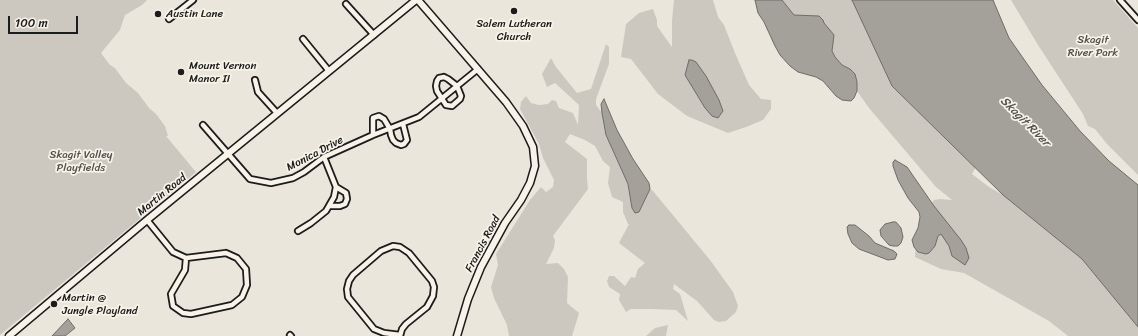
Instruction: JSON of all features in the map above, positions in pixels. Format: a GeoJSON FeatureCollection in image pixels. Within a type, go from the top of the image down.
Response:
{"type":"FeatureCollection","features":[{"type":"Feature","properties":{"kind":"street"},"geometry":{"type":"LineString","coordinates":[[170,19],[193,0]]}},
{"type":"Feature","properties":{"kind":"street"},"geometry":{"type":"LineString","coordinates":[[417,0],[478,69]]}},
{"type":"Feature","properties":{"kind":"street","name":"Martin Road"},"geometry":{"type":"LineString","coordinates":[[9,336],[146,220],[417,0]]}},
{"type":"Feature","properties":{"kind":"street"},"geometry":{"type":"LineString","coordinates":[[1120,0],[1138,20]]}},
{"type":"Feature","properties":{"kind":"street"},"geometry":{"type":"LineString","coordinates":[[346,4],[374,35]]}},
{"type":"Feature","properties":{"kind":"street"},"geometry":{"type":"LineString","coordinates":[[303,39],[329,71]]}},
{"type":"Feature","properties":{"kind":"street","name":"Monica Drive"},"geometry":{"type":"LineString","coordinates":[[203,125],[250,179],[271,183],[293,178],[304,172],[324,157],[373,135],[419,117],[478,69]]}},
{"type":"Feature","properties":{"kind":"street","name":"Francis Road"},"geometry":{"type":"LineString","coordinates":[[457,336],[468,299],[481,267],[505,223],[521,200],[530,183],[535,166],[533,147],[522,126],[506,102],[478,69]]}},
{"type":"Feature","properties":{"kind":"street"},"geometry":{"type":"LineString","coordinates":[[439,78],[448,79],[457,86],[461,96],[460,99],[452,106],[446,105],[436,86],[439,78]]}},
{"type":"Feature","properties":{"kind":"street"},"geometry":{"type":"LineString","coordinates":[[255,80],[258,92],[277,113]]}},
{"type":"Feature","properties":{"kind":"street"},"geometry":{"type":"LineString","coordinates":[[373,135],[373,118],[380,116],[384,119],[390,129],[393,140],[401,145],[404,144],[407,140],[403,124]]}},
{"type":"Feature","properties":{"kind":"street"},"geometry":{"type":"LineString","coordinates":[[324,157],[336,186],[346,193],[347,199],[344,204],[340,206],[330,206]]}},
{"type":"Feature","properties":{"kind":"street"},"geometry":{"type":"LineString","coordinates":[[298,230],[312,223],[326,211],[330,206],[336,186]]}},
{"type":"Feature","properties":{"kind":"street"},"geometry":{"type":"LineString","coordinates":[[146,220],[173,252],[186,258],[226,253],[237,258],[246,270],[247,285],[242,297],[232,305],[191,314],[183,313],[173,306],[171,294],[185,270],[186,258]]}},
{"type":"Feature","properties":{"kind":"street"},"geometry":{"type":"LineString","coordinates":[[393,246],[400,247],[408,253],[432,281],[434,287],[433,296],[427,307],[406,324],[400,335],[384,334],[374,329],[348,297],[347,289],[349,281],[353,275],[381,251],[393,246]]}},
{"type":"Feature","properties":{"kind":"green space","name":"Skagit Valley Playfields"},"geometry":{"type":"Polygon","coordinates":[[[0,0],[147,0],[142,5],[125,15],[120,30],[101,53],[126,83],[138,93],[149,108],[156,114],[165,126],[168,136],[166,136],[196,172],[0,335],[0,0]]]}},
{"type":"Feature","properties":{"kind":"green space"},"geometry":{"type":"Polygon","coordinates":[[[674,0],[713,0],[718,17],[724,25],[749,85],[761,99],[771,100],[771,109],[763,120],[728,133],[687,116],[658,94],[631,59],[621,57],[626,24],[639,13],[653,9],[657,20],[657,26],[672,47],[674,0]]]}},
{"type":"Feature","properties":{"kind":"green space"},"geometry":{"type":"Polygon","coordinates":[[[782,0],[852,0],[892,86],[976,167],[972,174],[989,187],[1003,195],[1082,259],[1138,327],[1138,336],[1068,336],[1049,321],[964,273],[941,269],[915,257],[916,238],[924,214],[934,200],[952,200],[936,187],[869,108],[857,91],[857,82],[850,69],[842,65],[832,51],[834,35],[823,23],[811,15],[794,15],[782,0]]]}},
{"type":"Feature","properties":{"kind":"green space","name":"Skagit River Park"},"geometry":{"type":"Polygon","coordinates":[[[1011,0],[1113,0],[1138,28],[1138,175],[1107,144],[1095,129],[1088,126],[1083,114],[1038,45],[1011,0]]]}},
{"type":"Feature","properties":{"kind":"green space"},"geometry":{"type":"Polygon","coordinates":[[[606,44],[609,47],[609,64],[596,99],[596,105],[602,113],[606,135],[628,184],[632,208],[639,212],[650,189],[653,191],[710,260],[733,292],[738,306],[736,312],[726,321],[719,322],[714,320],[697,301],[674,284],[673,289],[680,294],[688,321],[676,310],[631,309],[626,312],[619,300],[620,294],[609,287],[607,281],[609,276],[614,276],[625,286],[631,277],[635,278],[638,269],[645,263],[619,243],[629,224],[623,212],[623,202],[612,197],[608,183],[610,167],[603,161],[595,146],[570,134],[565,142],[587,159],[588,189],[553,236],[555,240],[554,248],[546,264],[558,263],[564,269],[568,277],[567,303],[579,313],[572,336],[509,336],[507,325],[494,298],[491,287],[498,265],[496,254],[530,200],[541,187],[546,192],[553,187],[554,180],[543,158],[539,144],[520,109],[521,102],[526,96],[531,103],[539,105],[548,104],[552,100],[556,101],[559,108],[573,113],[578,125],[579,105],[555,83],[547,87],[542,74],[551,58],[556,67],[577,93],[591,89],[606,44]]]}},
{"type":"Feature","properties":{"kind":"green space"},"geometry":{"type":"Polygon","coordinates":[[[668,325],[666,336],[646,336],[655,328],[668,325]]]}},
{"type":"Feature","properties":{"kind":"water"},"geometry":{"type":"Polygon","coordinates":[[[755,0],[782,0],[794,15],[819,16],[823,20],[834,35],[832,51],[835,57],[842,65],[850,69],[855,74],[857,91],[851,101],[842,100],[836,96],[823,81],[816,77],[798,72],[790,66],[780,55],[775,46],[764,22],[758,13],[755,0]]]}},
{"type":"Feature","properties":{"kind":"water","name":"Skagit River"},"geometry":{"type":"Polygon","coordinates":[[[852,0],[993,0],[1009,38],[1042,85],[1080,131],[1109,161],[1138,185],[1138,327],[1082,259],[1003,195],[892,86],[852,0]]]}},
{"type":"Feature","properties":{"kind":"water"},"geometry":{"type":"Polygon","coordinates":[[[689,60],[696,62],[706,76],[719,100],[723,111],[718,118],[712,116],[705,108],[685,75],[689,60]]]}},
{"type":"Feature","properties":{"kind":"water"},"geometry":{"type":"Polygon","coordinates":[[[604,99],[617,130],[633,159],[649,183],[650,189],[639,212],[635,213],[632,208],[628,184],[606,135],[601,104],[604,99]]]}},
{"type":"Feature","properties":{"kind":"water"},"geometry":{"type":"Polygon","coordinates":[[[895,160],[907,167],[934,206],[961,240],[966,248],[969,258],[965,265],[952,256],[949,246],[941,234],[938,236],[935,246],[929,253],[926,254],[918,252],[914,247],[912,240],[918,228],[920,217],[919,212],[908,198],[898,180],[893,166],[893,162],[895,160]]]}},
{"type":"Feature","properties":{"kind":"water"},"geometry":{"type":"Polygon","coordinates":[[[896,222],[901,228],[903,237],[898,246],[889,245],[881,236],[880,230],[885,224],[896,222]]]}},
{"type":"Feature","properties":{"kind":"water"},"geometry":{"type":"Polygon","coordinates":[[[849,225],[855,225],[875,243],[894,251],[897,254],[895,259],[888,260],[859,249],[852,243],[848,234],[847,227],[849,225]]]}},
{"type":"Feature","properties":{"kind":"water"},"geometry":{"type":"Polygon","coordinates":[[[68,319],[75,328],[65,336],[52,336],[68,319]]]}},
{"type":"Feature","properties":{"kind":"place","name":"Salem Lutheran Church"},"geometry":{"type":"Point","coordinates":[514,11]}},
{"type":"Feature","properties":{"kind":"place","name":"Austin Lane"},"geometry":{"type":"Point","coordinates":[158,14]}},
{"type":"Feature","properties":{"kind":"place","name":"Mount Vernon Manor II"},"geometry":{"type":"Point","coordinates":[181,72]}},
{"type":"Feature","properties":{"kind":"place","name":"Martin @ Jungle Playland"},"geometry":{"type":"Point","coordinates":[54,304]}}]}
